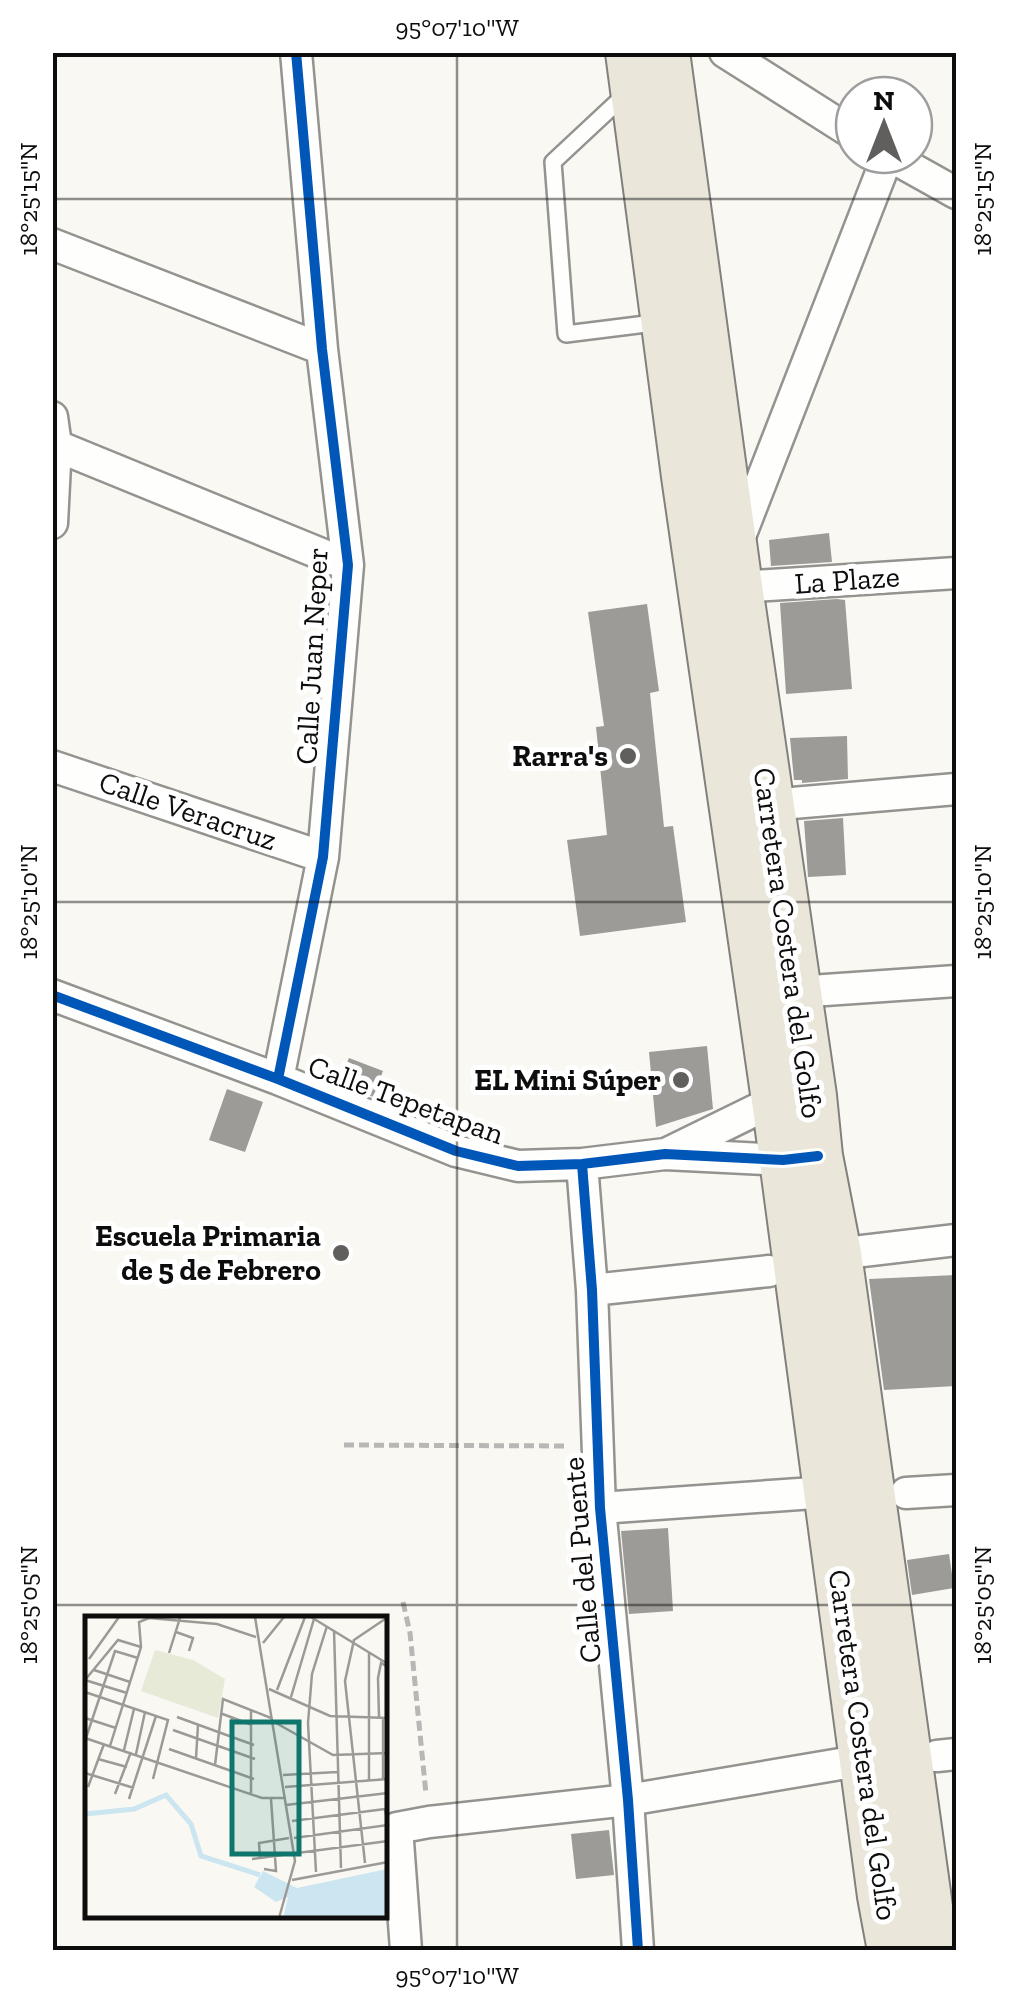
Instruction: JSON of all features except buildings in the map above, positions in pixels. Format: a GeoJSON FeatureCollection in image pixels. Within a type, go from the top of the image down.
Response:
{"type":"FeatureCollection","features":[{"type":"Feature","properties":{"kind":"main road","name":"Carretera Costera del Golfo"},"geometry":{"type":"LineString","coordinates":[[650,67],[684,322],[736,570],[796,992],[794,1098]]}},
{"type":"Feature","properties":{"kind":"main road","name":"Carretera Costera del Golfo"},"geometry":{"type":"LineString","coordinates":[[684,322],[686,476],[794,1098],[800,1158],[801,1260],[833,1372],[934,1950]]}},
{"type":"Feature","properties":{"kind":"main road","name":"Carretera Costera del Golfo"},"geometry":{"type":"LineString","coordinates":[[833,1372],[828,1492],[892,1950]]}},
{"type":"Feature","properties":{"kind":"street","name":"Calle Juan Neper"},"geometry":{"type":"LineString","coordinates":[[278,1080],[323,857],[348,565],[322,349],[296,52]]}},
{"type":"Feature","properties":{"kind":"street"},"geometry":{"type":"LineString","coordinates":[[726,52],[834,121]]}},
{"type":"Feature","properties":{"kind":"street"},"geometry":{"type":"LineString","coordinates":[[736,570],[881,175]]}},
{"type":"Feature","properties":{"kind":"street"},"geometry":{"type":"LineString","coordinates":[[924,175],[956,193]]}},
{"type":"Feature","properties":{"kind":"street"},"geometry":{"type":"LineString","coordinates":[[52,244],[322,349]]}},
{"type":"Feature","properties":{"kind":"street"},"geometry":{"type":"LineString","coordinates":[[52,523],[54,436],[348,565]]}},
{"type":"Feature","properties":{"kind":"street","name":"La Plaze"},"geometry":{"type":"LineString","coordinates":[[736,570],[956,573]]}},
{"type":"Feature","properties":{"kind":"street","name":"Calle Veracruz"},"geometry":{"type":"LineString","coordinates":[[52,766],[323,857]]}},
{"type":"Feature","properties":{"kind":"street"},"geometry":{"type":"LineString","coordinates":[[769,805],[956,789]]}},
{"type":"Feature","properties":{"kind":"street"},"geometry":{"type":"LineString","coordinates":[[796,992],[956,981]]}},
{"type":"Feature","properties":{"kind":"street","name":"Calle Tepetapan"},"geometry":{"type":"LineString","coordinates":[[52,995],[456,1151],[518,1166],[582,1164],[665,1154],[800,1158]]}},
{"type":"Feature","properties":{"kind":"street"},"geometry":{"type":"LineString","coordinates":[[665,1154],[794,1098]]}},
{"type":"Feature","properties":{"kind":"street","name":"Calle del Puente"},"geometry":{"type":"LineString","coordinates":[[582,1164],[592,1290],[600,1508],[638,1950]]}},
{"type":"Feature","properties":{"kind":"street"},"geometry":{"type":"LineString","coordinates":[[592,1290],[956,1240]]}},
{"type":"Feature","properties":{"kind":"street"},"geometry":{"type":"LineString","coordinates":[[906,1493],[956,1490]]}},
{"type":"Feature","properties":{"kind":"street"},"geometry":{"type":"LineString","coordinates":[[600,1508],[828,1492]]}},
{"type":"Feature","properties":{"kind":"street"},"geometry":{"type":"LineString","coordinates":[[406,1950],[397,1828],[628,1800],[864,1760]]}},
{"type":"Feature","properties":{"kind":"lane"},"geometry":{"type":"LineString","coordinates":[[650,67],[553,162],[566,334],[684,322]]}},
{"type":"Feature","properties":{"kind":"path"},"geometry":{"type":"LineString","coordinates":[[344,1445],[597,1446]]}},
{"type":"Feature","properties":{"kind":"path"},"geometry":{"type":"LineString","coordinates":[[404,1602],[429,1822]]}},
{"type":"Feature","properties":{"kind":"cycle path"},"geometry":{"type":"LineString","coordinates":[[278,1079],[323,857],[348,565],[322,349],[296,52]]}},
{"type":"Feature","properties":{"kind":"cycle path"},"geometry":{"type":"LineString","coordinates":[[52,995],[278,1079],[456,1151],[518,1166],[582,1164],[665,1154],[783,1160],[818,1156]]}},
{"type":"Feature","properties":{"kind":"cycle path"},"geometry":{"type":"LineString","coordinates":[[582,1164],[592,1290],[600,1508],[638,1950]]}},
{"type":"Feature","properties":{"kind":"place","name":"Rarra's"},"geometry":{"type":"Point","coordinates":[628,756]}},
{"type":"Feature","properties":{"kind":"place","name":"EL Mini Súper"},"geometry":{"type":"Point","coordinates":[681,1080]}},
{"type":"Feature","properties":{"kind":"place","name":"Escuela Primaria de 5 de Febrero"},"geometry":{"type":"Point","coordinates":[341,1253]}}]}
